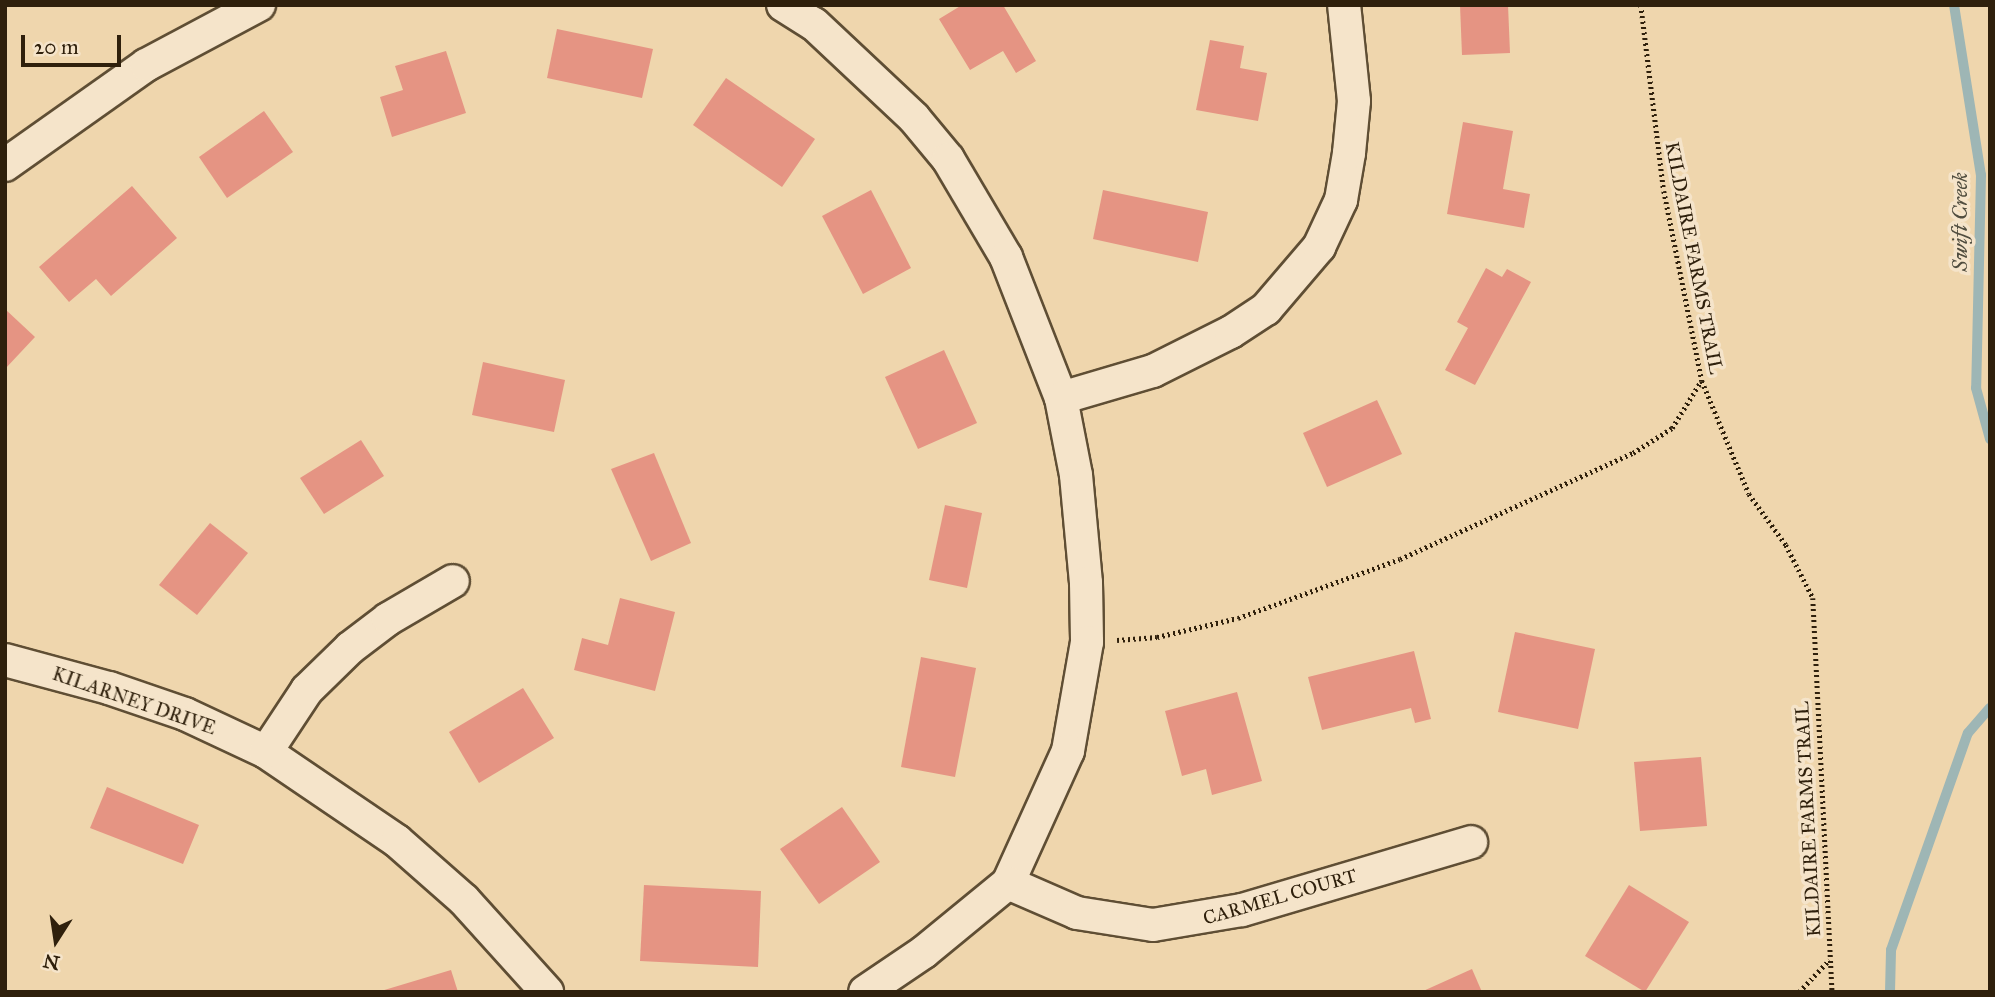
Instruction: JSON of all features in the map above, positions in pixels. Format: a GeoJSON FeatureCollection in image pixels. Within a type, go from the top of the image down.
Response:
{"type":"FeatureCollection","features":[{"type":"Feature","properties":{"kind":"street"},"geometry":{"type":"LineString","coordinates":[[5,165],[146,65],[259,5]]}},
{"type":"Feature","properties":{"kind":"street"},"geometry":{"type":"LineString","coordinates":[[783,5],[814,24],[862,67],[948,159],[981,212],[1025,298],[1061,398],[1076,475],[1087,642],[1068,751],[1008,883],[924,952],[865,992]]}},
{"type":"Feature","properties":{"kind":"street"},"geometry":{"type":"LineString","coordinates":[[1061,398],[1153,371],[1231,332],[1275,301],[1320,247],[1341,200],[1354,101],[1343,5]]}},
{"type":"Feature","properties":{"kind":"street"},"geometry":{"type":"LineString","coordinates":[[266,752],[307,690],[350,648],[388,619],[453,581]]}},
{"type":"Feature","properties":{"kind":"street","name":"KILARNEY DRIVE"},"geometry":{"type":"LineString","coordinates":[[5,660],[109,688],[185,714],[266,752],[397,841],[464,900],[547,992]]}},
{"type":"Feature","properties":{"kind":"street","name":"CARMEL COURT"},"geometry":{"type":"LineString","coordinates":[[1008,883],[1077,912],[1153,925],[1242,910],[1471,842]]}},
{"type":"Feature","properties":{"kind":"path","name":"KILDAIRE FARMS TRAIL"},"geometry":{"type":"LineString","coordinates":[[1641,5],[1664,191],[1702,381],[1749,494],[1786,545],[1813,598],[1832,992]]}},
{"type":"Feature","properties":{"kind":"path"},"geometry":{"type":"LineString","coordinates":[[1087,642],[1157,637],[1237,618],[1401,559],[1633,453],[1672,428],[1702,381]]}},
{"type":"Feature","properties":{"kind":"path"},"geometry":{"type":"LineString","coordinates":[[1799,992],[1830,959]]}},
{"type":"Feature","properties":{"kind":"building"},"geometry":{"type":"Polygon","coordinates":[[[962,5],[1003,5],[1036,61],[1016,73],[1003,51],[970,70],[939,19],[962,5]]]}},
{"type":"Feature","properties":{"kind":"building"},"geometry":{"type":"Polygon","coordinates":[[[1460,5],[1508,5],[1510,53],[1462,55],[1460,5]]]}},
{"type":"Feature","properties":{"kind":"building"},"geometry":{"type":"Polygon","coordinates":[[[557,29],[653,49],[642,98],[547,78],[557,29]]]}},
{"type":"Feature","properties":{"kind":"building"},"geometry":{"type":"Polygon","coordinates":[[[1210,40],[1244,46],[1240,68],[1267,73],[1258,121],[1196,110],[1210,40]]]}},
{"type":"Feature","properties":{"kind":"building"},"geometry":{"type":"Polygon","coordinates":[[[446,51],[466,113],[392,137],[380,97],[403,90],[395,66],[446,51]]]}},
{"type":"Feature","properties":{"kind":"building"},"geometry":{"type":"Polygon","coordinates":[[[726,78],[815,139],[782,187],[693,125],[726,78]]]}},
{"type":"Feature","properties":{"kind":"building"},"geometry":{"type":"Polygon","coordinates":[[[264,111],[293,152],[227,198],[199,157],[264,111]]]}},
{"type":"Feature","properties":{"kind":"building"},"geometry":{"type":"Polygon","coordinates":[[[1463,122],[1513,131],[1503,189],[1530,194],[1524,228],[1447,214],[1463,122]]]}},
{"type":"Feature","properties":{"kind":"building"},"geometry":{"type":"Polygon","coordinates":[[[132,186],[177,238],[111,296],[96,279],[69,302],[39,267],[132,186]]]}},
{"type":"Feature","properties":{"kind":"building"},"geometry":{"type":"Polygon","coordinates":[[[871,190],[911,268],[863,294],[822,216],[871,190]]]}},
{"type":"Feature","properties":{"kind":"building"},"geometry":{"type":"Polygon","coordinates":[[[1103,190],[1208,212],[1198,262],[1093,239],[1103,190]]]}},
{"type":"Feature","properties":{"kind":"building"},"geometry":{"type":"Polygon","coordinates":[[[1486,268],[1502,277],[1507,269],[1531,282],[1475,385],[1445,370],[1468,328],[1457,322],[1486,268]]]}},
{"type":"Feature","properties":{"kind":"building"},"geometry":{"type":"Polygon","coordinates":[[[5,309],[35,337],[5,369],[5,309]]]}},
{"type":"Feature","properties":{"kind":"building"},"geometry":{"type":"Polygon","coordinates":[[[944,350],[977,423],[918,449],[885,377],[944,350]]]}},
{"type":"Feature","properties":{"kind":"building"},"geometry":{"type":"Polygon","coordinates":[[[483,362],[565,380],[554,432],[472,415],[483,362]]]}},
{"type":"Feature","properties":{"kind":"building"},"geometry":{"type":"Polygon","coordinates":[[[1377,400],[1402,454],[1327,487],[1303,433],[1377,400]]]}},
{"type":"Feature","properties":{"kind":"building"},"geometry":{"type":"Polygon","coordinates":[[[361,440],[384,476],[324,514],[300,478],[361,440]]]}},
{"type":"Feature","properties":{"kind":"building"},"geometry":{"type":"Polygon","coordinates":[[[654,453],[691,543],[651,561],[611,469],[654,453]]]}},
{"type":"Feature","properties":{"kind":"building"},"geometry":{"type":"Polygon","coordinates":[[[945,505],[982,513],[967,588],[929,580],[945,505]]]}},
{"type":"Feature","properties":{"kind":"building"},"geometry":{"type":"Polygon","coordinates":[[[210,523],[248,553],[197,615],[159,585],[210,523]]]}},
{"type":"Feature","properties":{"kind":"building"},"geometry":{"type":"Polygon","coordinates":[[[620,598],[675,612],[655,691],[574,670],[582,638],[608,645],[620,598]]]}},
{"type":"Feature","properties":{"kind":"building"},"geometry":{"type":"Polygon","coordinates":[[[1515,632],[1595,649],[1578,729],[1498,712],[1515,632]]]}},
{"type":"Feature","properties":{"kind":"building"},"geometry":{"type":"Polygon","coordinates":[[[1414,651],[1431,719],[1415,723],[1411,708],[1322,730],[1308,677],[1414,651]]]}},
{"type":"Feature","properties":{"kind":"building"},"geometry":{"type":"Polygon","coordinates":[[[921,657],[976,668],[955,777],[901,767],[921,657]]]}},
{"type":"Feature","properties":{"kind":"building"},"geometry":{"type":"Polygon","coordinates":[[[523,688],[554,738],[479,783],[449,732],[523,688]]]}},
{"type":"Feature","properties":{"kind":"building"},"geometry":{"type":"Polygon","coordinates":[[[1237,692],[1262,781],[1212,795],[1206,769],[1182,776],[1165,711],[1237,692]]]}},
{"type":"Feature","properties":{"kind":"building"},"geometry":{"type":"Polygon","coordinates":[[[1701,757],[1707,826],[1640,831],[1634,762],[1701,757]]]}},
{"type":"Feature","properties":{"kind":"building"},"geometry":{"type":"Polygon","coordinates":[[[107,787],[199,825],[183,864],[90,828],[107,787]]]}},
{"type":"Feature","properties":{"kind":"building"},"geometry":{"type":"Polygon","coordinates":[[[842,807],[880,862],[819,904],[780,849],[842,807]]]}},
{"type":"Feature","properties":{"kind":"building"},"geometry":{"type":"Polygon","coordinates":[[[644,885],[761,891],[758,967],[640,961],[644,885]]]}},
{"type":"Feature","properties":{"kind":"building"},"geometry":{"type":"Polygon","coordinates":[[[1629,885],[1689,922],[1645,992],[1585,956],[1629,885]]]}},
{"type":"Feature","properties":{"kind":"building"},"geometry":{"type":"Polygon","coordinates":[[[1472,969],[1482,992],[1421,992],[1472,969]]]}},
{"type":"Feature","properties":{"kind":"building"},"geometry":{"type":"Polygon","coordinates":[[[451,970],[458,992],[381,992],[381,991],[451,970]]]}},
{"type":"Feature","properties":{"kind":"waterway","name":"Swift Creek"},"geometry":{"type":"LineString","coordinates":[[1954,5],[1981,175],[1976,388],[1990,439]]}},
{"type":"Feature","properties":{"kind":"waterway"},"geometry":{"type":"LineString","coordinates":[[1890,992],[1891,950],[1968,733],[1990,708]]}}]}
